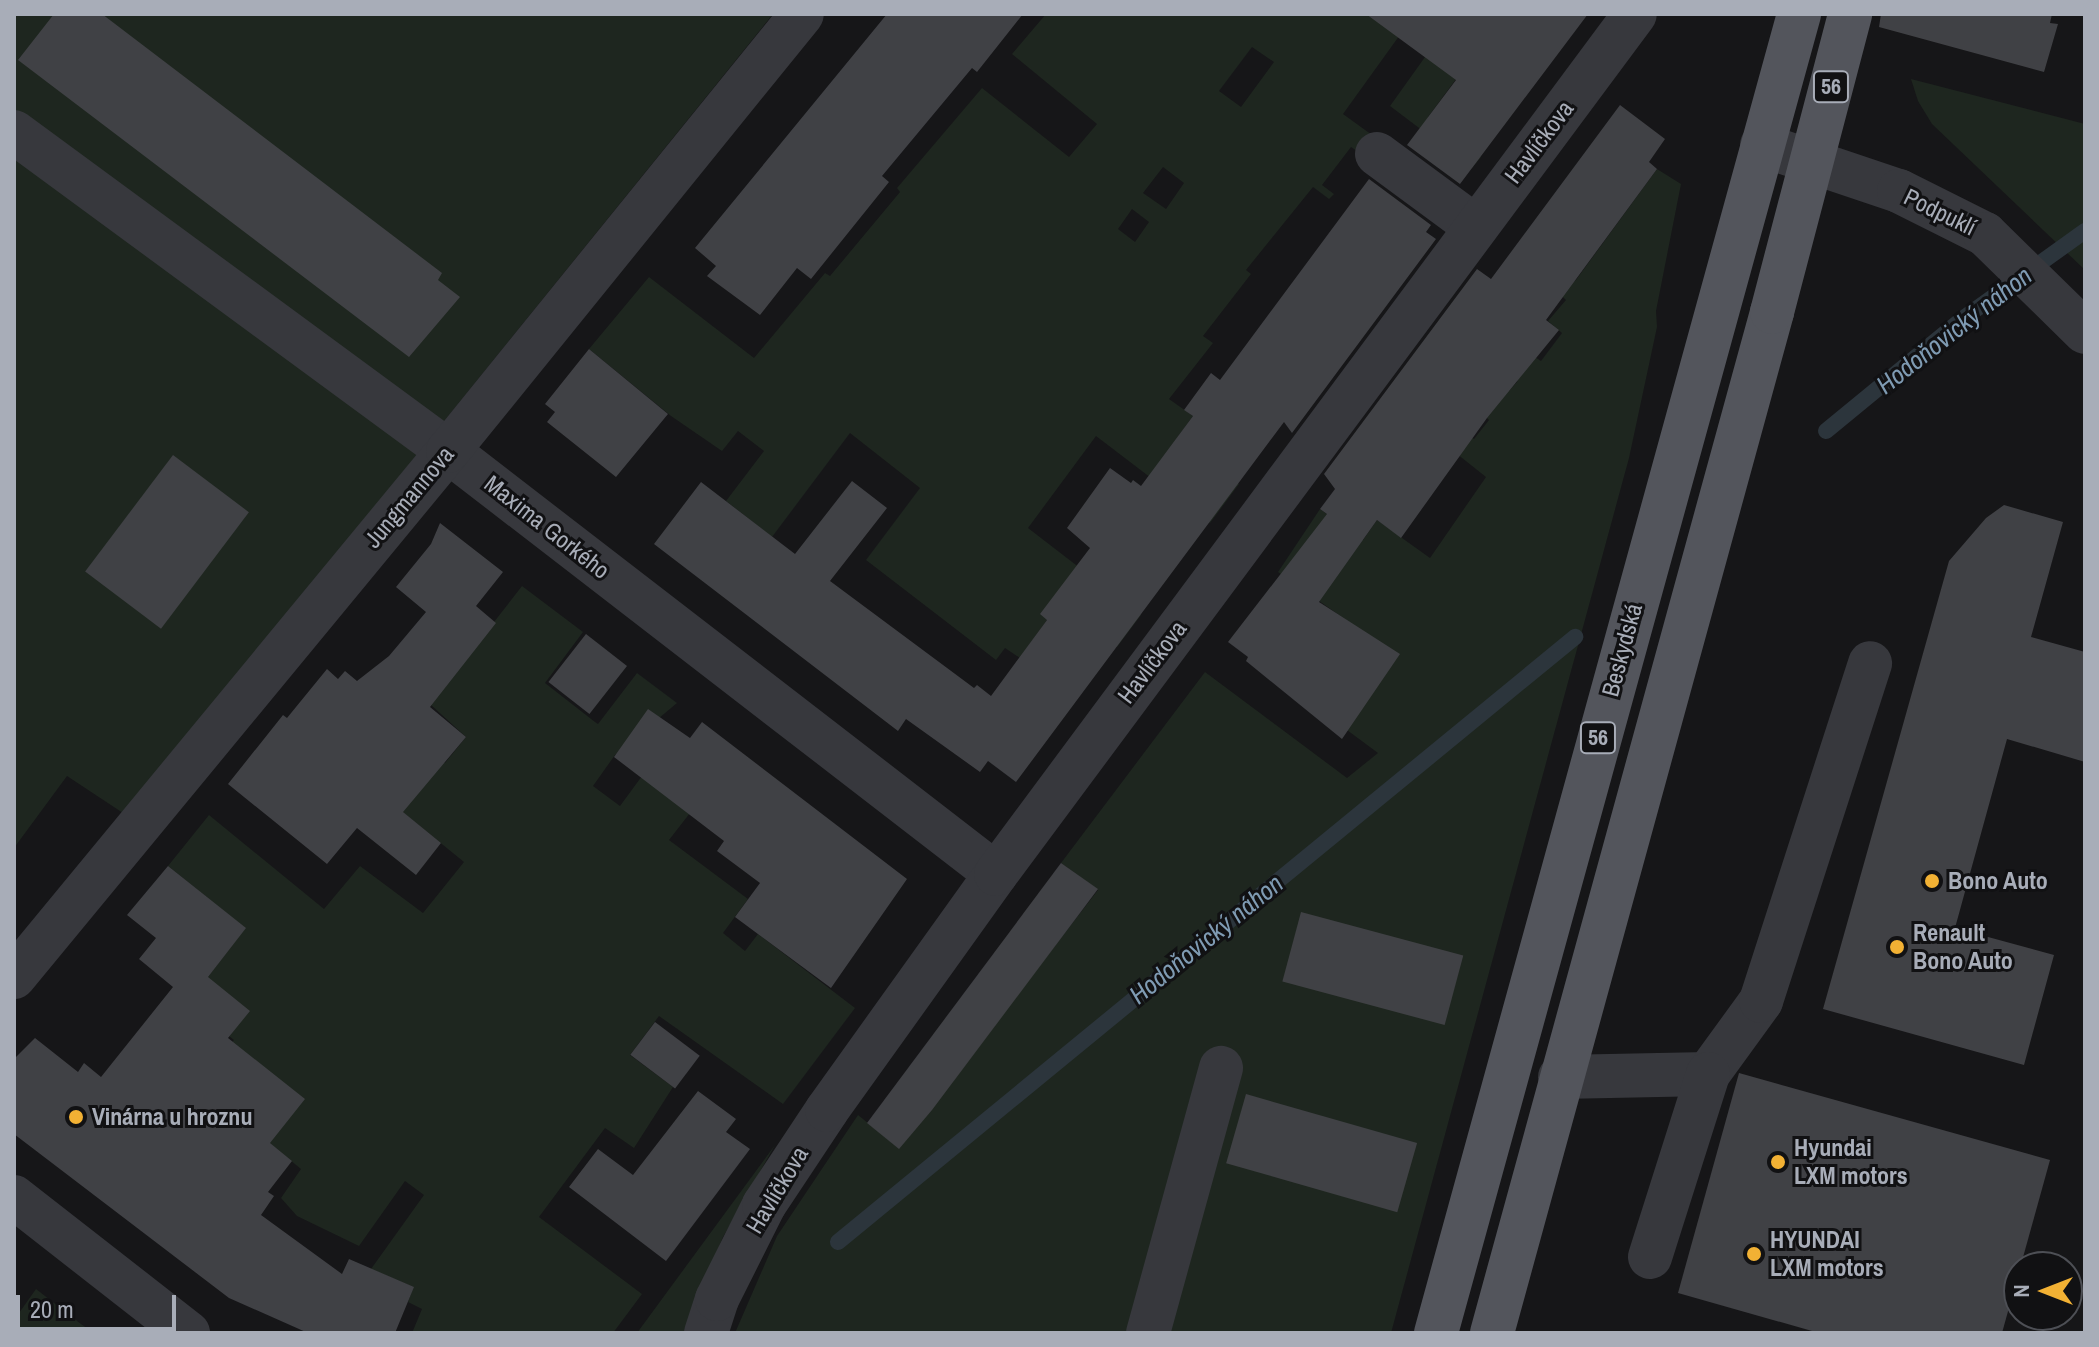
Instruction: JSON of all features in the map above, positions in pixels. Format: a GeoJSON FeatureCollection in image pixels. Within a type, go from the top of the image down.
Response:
{"type":"FeatureCollection","features":[{"type":"Feature","properties":{"kind":"main road","name":"Beskydská"},"geometry":{"type":"LineString","coordinates":[[1436,1333],[1799,14]]}},
{"type":"Feature","properties":{"kind":"main road","name":"56"},"geometry":{"type":"LineString","coordinates":[[1492,1333],[1850,14]]}},
{"type":"Feature","properties":{"kind":"street","name":"Jungmannova"},"geometry":{"type":"LineString","coordinates":[[14,977],[448,451],[802,14]]}},
{"type":"Feature","properties":{"kind":"street","name":"Havlíčkova"},"geometry":{"type":"LineString","coordinates":[[706,1333],[717,1299],[764,1205],[996,874],[1635,14]]}},
{"type":"Feature","properties":{"kind":"street","name":"Maxima Gorkého"},"geometry":{"type":"LineString","coordinates":[[14,132],[448,451],[996,874]]}},
{"type":"Feature","properties":{"kind":"street","name":"Podpuklí"},"geometry":{"type":"LineString","coordinates":[[1762,145],[1899,191],[1985,234],[2073,319]]}},
{"type":"Feature","properties":{"kind":"street"},"geometry":{"type":"LineString","coordinates":[[1377,154],[1476,227]]}},
{"type":"Feature","properties":{"kind":"street"},"geometry":{"type":"LineString","coordinates":[[1650,1257],[1708,1074],[1761,1001],[1870,663]]}},
{"type":"Feature","properties":{"kind":"street"},"geometry":{"type":"LineString","coordinates":[[1148,1333],[1221,1068]]}},
{"type":"Feature","properties":{"kind":"street"},"geometry":{"type":"LineString","coordinates":[[1560,1077],[1708,1074]]}},
{"type":"Feature","properties":{"kind":"street"},"geometry":{"type":"LineString","coordinates":[[14,1197],[188,1333]]}},
{"type":"Feature","properties":{"kind":"shaded area"},"geometry":{"type":"Polygon","coordinates":[[[14,14],[773,14],[126,815],[67,776],[14,848],[14,14]]]}},
{"type":"Feature","properties":{"kind":"shaded area"},"geometry":{"type":"Polygon","coordinates":[[[1046,14],[1415,14],[1343,114],[1379,140],[1366,157],[1351,147],[1322,185],[1334,194],[1329,199],[1313,187],[1246,270],[1251,274],[1203,336],[1213,343],[1169,399],[1193,416],[1177,438],[1239,484],[1210,523],[1096,436],[1028,528],[1141,615],[1117,647],[1070,611],[1047,620],[1020,658],[1005,648],[996,660],[866,560],[920,488],[850,433],[772,537],[726,501],[764,451],[738,431],[722,451],[671,416],[589,349],[649,277],[754,358],[825,273],[830,276],[900,192],[897,188],[982,88],[1069,157],[1097,124],[1012,54],[1046,14]],[[1252,47],[1219,91],[1241,107],[1274,62],[1252,47]],[[1163,167],[1143,193],[1166,209],[1184,183],[1163,167]],[[1132,209],[1118,229],[1135,242],[1149,222],[1132,209]]]}},
{"type":"Feature","properties":{"kind":"shaded area"},"geometry":{"type":"Polygon","coordinates":[[[1504,14],[1428,117],[1481,157],[1472,168],[1390,106],[1425,57],[1504,14]]]}},
{"type":"Feature","properties":{"kind":"shaded area"},"geometry":{"type":"Polygon","coordinates":[[[1911,79],[2085,124],[2085,270],[1932,124],[1918,101],[1911,79]]]}},
{"type":"Feature","properties":{"kind":"shaded area"},"geometry":{"type":"Polygon","coordinates":[[[1657,169],[1681,184],[1656,311],[1657,327],[1629,458],[1391,1333],[735,1333],[777,1236],[858,1115],[899,1148],[1098,890],[1061,863],[1205,672],[1347,778],[1378,753],[1297,693],[1349,622],[1278,572],[1320,509],[1363,540],[1377,520],[1430,558],[1486,477],[1452,450],[1464,432],[1474,439],[1489,420],[1480,411],[1500,385],[1509,391],[1517,382],[1526,351],[1541,361],[1562,333],[1548,321],[1566,300],[1558,292],[1576,280],[1657,169]]]}},
{"type":"Feature","properties":{"kind":"shaded area"},"geometry":{"type":"Polygon","coordinates":[[[522,586],[583,632],[545,683],[595,722],[598,724],[637,673],[677,703],[615,755],[593,786],[620,806],[642,776],[690,813],[669,840],[748,899],[723,933],[745,951],[758,934],[855,1008],[783,1104],[659,1016],[630,1055],[673,1087],[634,1148],[605,1128],[539,1217],[642,1294],[613,1333],[412,1333],[422,1309],[408,1302],[413,1287],[371,1269],[424,1195],[405,1181],[359,1246],[297,1216],[281,1198],[301,1169],[234,1114],[214,1062],[234,1040],[188,1003],[245,928],[168,866],[209,815],[324,909],[360,866],[423,913],[464,862],[384,797],[427,748],[445,763],[466,737],[430,704],[522,586]]]}},
{"type":"Feature","properties":{"kind":"shaded area"},"geometry":{"type":"Polygon","coordinates":[[[775,1145],[723,1237],[683,1333],[637,1333],[775,1145]]]}},
{"type":"Feature","properties":{"kind":"shaded area"},"geometry":{"type":"Polygon","coordinates":[[[36,1289],[94,1333],[14,1333],[14,1320],[36,1289]]]}},
{"type":"Feature","properties":{"kind":"building"},"geometry":{"type":"Polygon","coordinates":[[[54,14],[102,14],[442,273],[438,280],[460,297],[409,357],[18,60],[54,14]]]}},
{"type":"Feature","properties":{"kind":"building"},"geometry":{"type":"Polygon","coordinates":[[[887,14],[1023,14],[977,72],[972,68],[882,176],[889,182],[811,279],[797,268],[760,315],[707,276],[716,266],[695,248],[887,14]]]}},
{"type":"Feature","properties":{"kind":"building"},"geometry":{"type":"Polygon","coordinates":[[[1366,14],[1588,14],[1460,184],[1407,145],[1456,80],[1366,14]]]}},
{"type":"Feature","properties":{"kind":"building"},"geometry":{"type":"Polygon","coordinates":[[[1881,14],[2052,14],[2050,23],[2058,24],[2044,72],[1879,27],[1881,14]]]}},
{"type":"Feature","properties":{"kind":"building"},"geometry":{"type":"Polygon","coordinates":[[[1620,105],[1665,139],[1649,162],[1657,169],[1546,320],[1559,330],[1487,418],[1401,538],[1377,520],[1319,602],[1400,654],[1342,739],[1246,661],[1248,657],[1228,642],[1327,514],[1320,509],[1335,489],[1324,474],[1477,269],[1491,279],[1620,105]]]}},
{"type":"Feature","properties":{"kind":"building"},"geometry":{"type":"Polygon","coordinates":[[[1369,179],[1431,225],[1426,232],[1436,239],[1292,433],[1284,422],[1016,782],[988,761],[980,772],[906,719],[898,731],[654,544],[701,482],[795,554],[852,481],[887,508],[830,581],[974,688],[977,685],[991,696],[1047,620],[1040,614],[1090,548],[1067,528],[1110,468],[1131,483],[1133,480],[1141,486],[1193,416],[1184,410],[1211,373],[1220,380],[1369,179]]]}},
{"type":"Feature","properties":{"kind":"building"},"geometry":{"type":"Polygon","coordinates":[[[589,349],[668,414],[616,477],[547,422],[555,412],[545,404],[589,349]]]}},
{"type":"Feature","properties":{"kind":"building"},"geometry":{"type":"Polygon","coordinates":[[[173,455],[249,512],[161,629],[85,572],[173,455]]]}},
{"type":"Feature","properties":{"kind":"building"},"geometry":{"type":"Polygon","coordinates":[[[2004,505],[2063,522],[2031,637],[2085,652],[2085,762],[2007,739],[1955,928],[2054,955],[2024,1065],[1823,1009],[1949,561],[1986,518],[2004,505]]]}},
{"type":"Feature","properties":{"kind":"building"},"geometry":{"type":"Polygon","coordinates":[[[440,523],[503,572],[476,606],[496,623],[430,707],[466,737],[403,812],[441,843],[416,875],[357,828],[327,864],[228,784],[283,715],[287,718],[327,669],[338,679],[345,671],[357,681],[389,656],[426,612],[396,587],[431,544],[440,523]]]}},
{"type":"Feature","properties":{"kind":"building"},"geometry":{"type":"Polygon","coordinates":[[[586,634],[627,666],[589,714],[548,682],[586,634]]]}},
{"type":"Feature","properties":{"kind":"building"},"geometry":{"type":"Polygon","coordinates":[[[648,709],[690,738],[702,722],[907,879],[831,988],[735,917],[760,883],[717,851],[724,841],[614,757],[648,709]]]}},
{"type":"Feature","properties":{"kind":"building"},"geometry":{"type":"Polygon","coordinates":[[[1061,863],[1098,889],[932,1110],[899,1149],[867,1123],[1061,863]]]}},
{"type":"Feature","properties":{"kind":"building"},"geometry":{"type":"Polygon","coordinates":[[[168,866],[246,928],[208,977],[250,1011],[228,1038],[305,1099],[270,1143],[292,1161],[268,1192],[274,1196],[261,1215],[342,1274],[349,1259],[414,1287],[395,1333],[308,1333],[229,1298],[14,1134],[14,1059],[35,1038],[78,1072],[84,1063],[101,1077],[173,987],[139,959],[156,938],[127,915],[168,866]]]}},
{"type":"Feature","properties":{"kind":"building"},"geometry":{"type":"Polygon","coordinates":[[[1301,912],[1463,955],[1445,1025],[1282,982],[1301,912]]]}},
{"type":"Feature","properties":{"kind":"building"},"geometry":{"type":"Polygon","coordinates":[[[655,1022],[700,1056],[675,1088],[630,1055],[655,1022]]]}},
{"type":"Feature","properties":{"kind":"building"},"geometry":{"type":"Polygon","coordinates":[[[1739,1073],[2050,1160],[2025,1251],[2003,1251],[2002,1333],[1819,1333],[1678,1293],[1739,1073]]]}},
{"type":"Feature","properties":{"kind":"building"},"geometry":{"type":"Polygon","coordinates":[[[698,1091],[736,1119],[726,1132],[750,1149],[666,1261],[569,1187],[598,1149],[633,1175],[698,1091]]]}},
{"type":"Feature","properties":{"kind":"building"},"geometry":{"type":"Polygon","coordinates":[[[1246,1094],[1417,1143],[1397,1212],[1226,1163],[1246,1094]]]}},
{"type":"Feature","properties":{"kind":"waterway","name":"Hodoňovický náhon"},"geometry":{"type":"LineString","coordinates":[[1826,431],[1961,320],[2085,231]]}},
{"type":"Feature","properties":{"kind":"waterway","name":"Hodoňovický náhon"},"geometry":{"type":"LineString","coordinates":[[838,1242],[1575,637]]}},
{"type":"Feature","properties":{"kind":"place","name":"Bono Auto"},"geometry":{"type":"Point","coordinates":[1932,881]}},
{"type":"Feature","properties":{"kind":"place","name":"Renault Bono Auto"},"geometry":{"type":"Point","coordinates":[1897,947]}},
{"type":"Feature","properties":{"kind":"place","name":"Vinárna u hroznu"},"geometry":{"type":"Point","coordinates":[76,1117]}},
{"type":"Feature","properties":{"kind":"place","name":"Hyundai LXM motors"},"geometry":{"type":"Point","coordinates":[1778,1162]}},
{"type":"Feature","properties":{"kind":"place","name":"HYUNDAI LXM motors"},"geometry":{"type":"Point","coordinates":[1754,1254]}}]}
